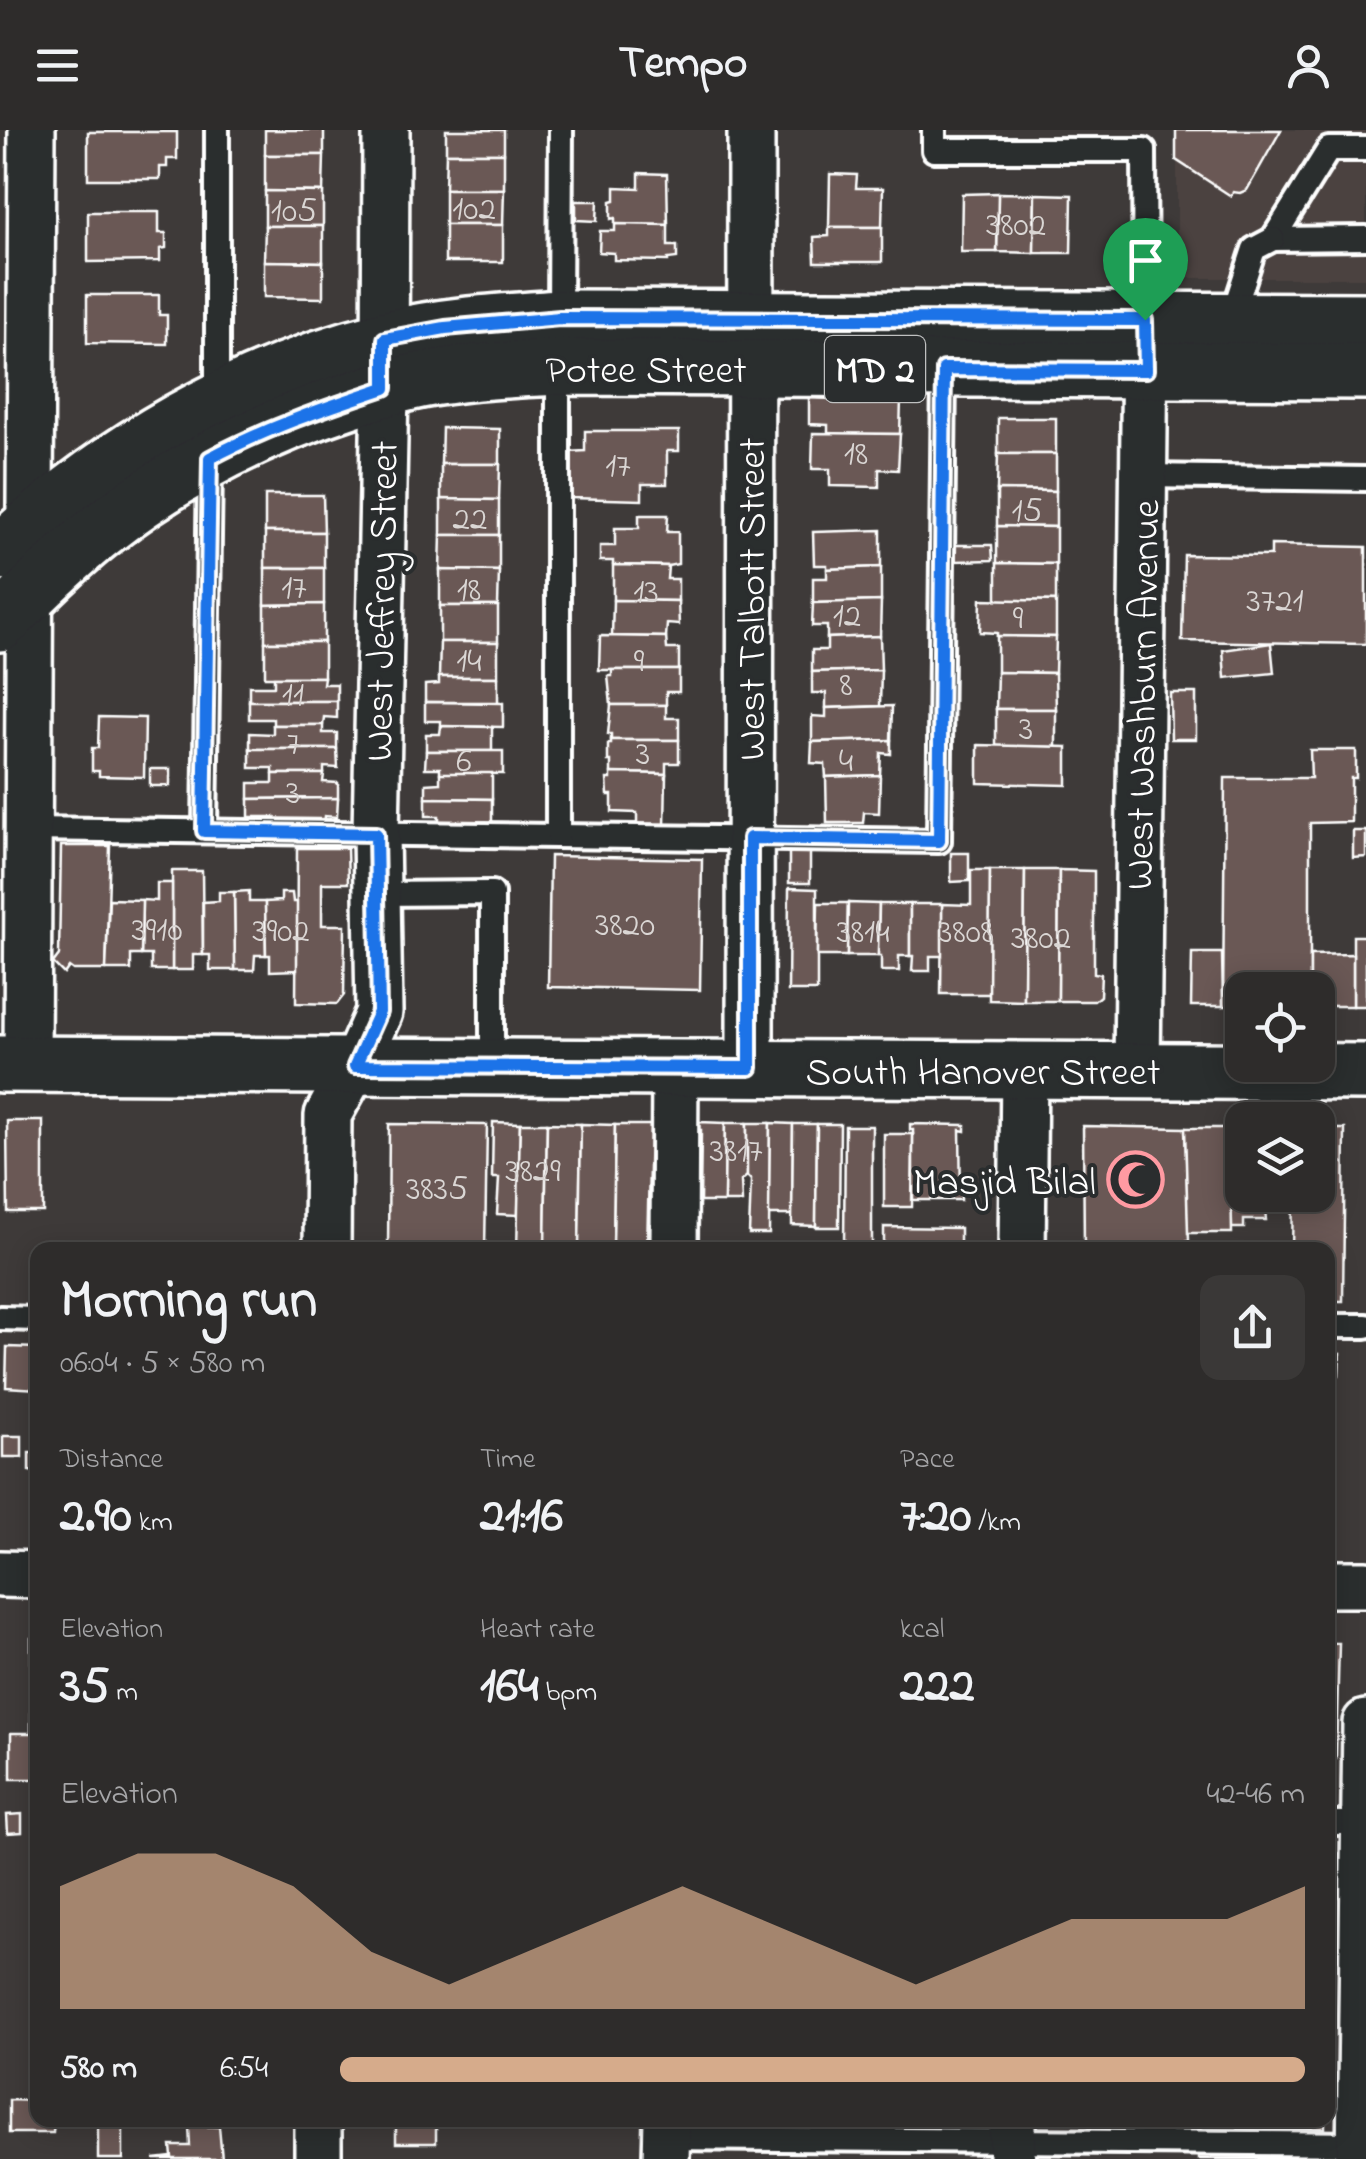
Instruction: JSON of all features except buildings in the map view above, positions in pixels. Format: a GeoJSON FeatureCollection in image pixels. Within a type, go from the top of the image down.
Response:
{"type":"FeatureCollection","features":[{"type":"Feature","properties":{"kind":"main road","name":"Potee Street"},"geometry":{"type":"LineString","coordinates":[[751,343],[944,369],[1145,345],[1231,320],[1366,321]]}},
{"type":"Feature","properties":{"kind":"main road","name":"Potee Street"},"geometry":{"type":"LineString","coordinates":[[15,574],[98,470],[158,432],[237,390],[307,364],[385,364],[442,376],[502,370],[559,343],[1145,345],[1366,371]]}},
{"type":"Feature","properties":{"kind":"main road","name":"Potee Street"},"geometry":{"type":"LineString","coordinates":[[15,574],[100,531],[174,478],[210,458],[322,409],[385,364]]}},
{"type":"Feature","properties":{"kind":"main road","name":"South Hanover Street"},"geometry":{"type":"LineString","coordinates":[[13,1064],[1366,1072]]}},
{"type":"Feature","properties":{"kind":"street"},"geometry":{"type":"LineString","coordinates":[[13,1064],[28,829],[15,574],[32,130]]}},
{"type":"Feature","properties":{"kind":"street","name":"West Jeffrey Street"},"geometry":{"type":"LineString","coordinates":[[327,1242],[328,1115],[379,1012],[376,834],[386,130]]}},
{"type":"Feature","properties":{"kind":"street","name":"West Talbott Street"},"geometry":{"type":"LineString","coordinates":[[750,1068],[751,130]]}},
{"type":"Feature","properties":{"kind":"street","name":"West Washburn Avenue"},"geometry":{"type":"LineString","coordinates":[[1137,1070],[1145,345]]}},
{"type":"Feature","properties":{"kind":"street"},"geometry":{"type":"LineString","coordinates":[[674,1242],[675,1068]]}},
{"type":"Feature","properties":{"kind":"street"},"geometry":{"type":"LineString","coordinates":[[1022,1242],[1024,1070]]}},
{"type":"Feature","properties":{"kind":"street"},"geometry":{"type":"LineString","coordinates":[[0,1574],[30,1575]]}},
{"type":"Feature","properties":{"kind":"street"},"geometry":{"type":"LineString","coordinates":[[1335,1584],[1366,1584]]}},
{"type":"Feature","properties":{"kind":"street"},"geometry":{"type":"LineString","coordinates":[[1362,2149],[1353,1823],[1366,1723]]}},
{"type":"Feature","properties":{"kind":"street"},"geometry":{"type":"LineString","coordinates":[[318,2127],[318,2159]]}},
{"type":"Feature","properties":{"kind":"lane"},"geometry":{"type":"LineString","coordinates":[[216,402],[217,130]]}},
{"type":"Feature","properties":{"kind":"lane"},"geometry":{"type":"LineString","coordinates":[[558,836],[562,130]]}},
{"type":"Feature","properties":{"kind":"lane"},"geometry":{"type":"LineString","coordinates":[[934,130],[934,150],[1144,150],[1145,345]]}},
{"type":"Feature","properties":{"kind":"lane"},"geometry":{"type":"LineString","coordinates":[[1273,239],[1330,149],[1366,149]]}},
{"type":"Feature","properties":{"kind":"lane"},"geometry":{"type":"LineString","coordinates":[[1231,320],[1254,249],[1273,239],[1366,238]]}},
{"type":"Feature","properties":{"kind":"lane"},"geometry":{"type":"LineString","coordinates":[[28,829],[939,841],[944,369]]}},
{"type":"Feature","properties":{"kind":"lane"},"geometry":{"type":"LineString","coordinates":[[204,831],[210,458]]}},
{"type":"Feature","properties":{"kind":"lane"},"geometry":{"type":"LineString","coordinates":[[1144,476],[1366,479]]}},
{"type":"Feature","properties":{"kind":"lane"},"geometry":{"type":"LineString","coordinates":[[377,894],[492,893],[492,1067]]}},
{"type":"Feature","properties":{"kind":"lane"},"geometry":{"type":"LineString","coordinates":[[0,1318],[30,1319]]}},
{"type":"Feature","properties":{"kind":"lane"},"geometry":{"type":"LineString","coordinates":[[1335,1326],[1366,1326]]}},
{"type":"Feature","properties":{"kind":"lane"},"geometry":{"type":"LineString","coordinates":[[667,2139],[1012,2140],[1275,2132],[1362,2149]]}},
{"type":"Feature","properties":{"kind":"shaded area"},"geometry":{"type":"Polygon","coordinates":[[[1177,130],[1366,130],[1366,278],[1177,278],[1177,130]]]}},
{"type":"Feature","properties":{"kind":"place","name":"Masjid Bilal"},"geometry":{"type":"Point","coordinates":[1135,1180]}},
{"type":"Feature","properties":{"kind":"route"},"geometry":{"type":"LineString","coordinates":[[560,318],[1145,320],[1146,370],[944,369],[939,841],[750,838],[750,1068],[355,1066],[379,1012],[376,834],[204,831],[210,458],[249,438],[385,388],[385,339],[445,328],[560,318]]}}]}
